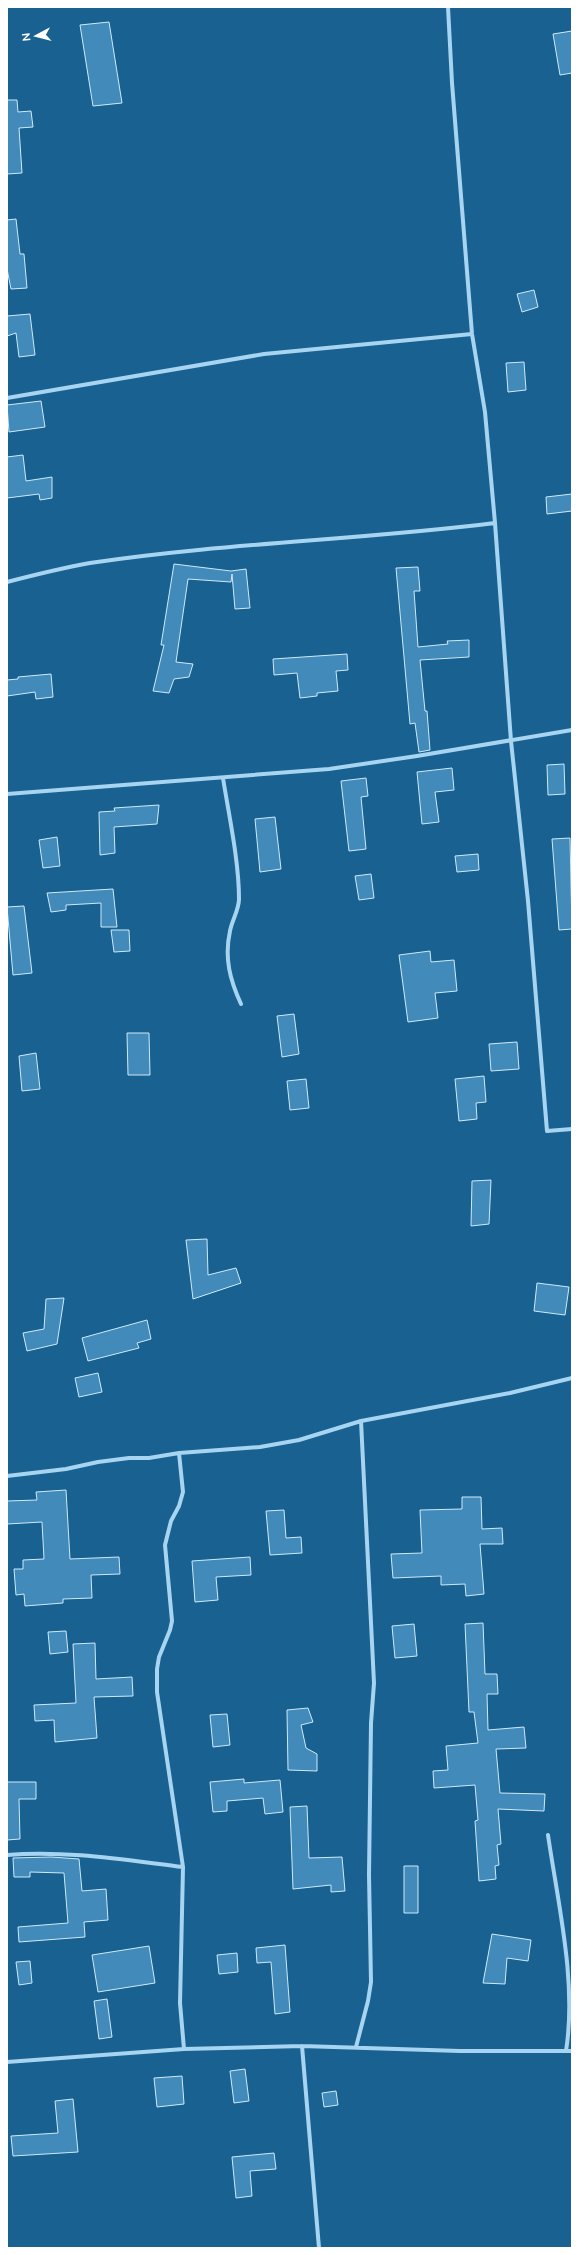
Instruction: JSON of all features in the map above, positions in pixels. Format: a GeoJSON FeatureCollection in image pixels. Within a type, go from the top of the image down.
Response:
{"type":"FeatureCollection","features":[{"type":"Feature","properties":{"kind":"street"},"geometry":{"type":"LineString","coordinates":[[448,7],[452,83],[472,334],[484,412],[495,523],[511,741],[528,901],[547,1131],[572,1129]]}},
{"type":"Feature","properties":{"kind":"street"},"geometry":{"type":"LineString","coordinates":[[7,398],[264,354],[472,334]]}},
{"type":"Feature","properties":{"kind":"street"},"geometry":{"type":"LineString","coordinates":[[7,582],[89,564],[219,549],[427,532],[495,523]]}},
{"type":"Feature","properties":{"kind":"street"},"geometry":{"type":"LineString","coordinates":[[7,794],[223,778],[329,768],[511,741],[572,730]]}},
{"type":"Feature","properties":{"kind":"street"},"geometry":{"type":"LineString","coordinates":[[223,778],[239,898],[230,930],[227,950],[228,970],[231,983],[241,1004]]}},
{"type":"Feature","properties":{"kind":"street"},"geometry":{"type":"LineString","coordinates":[[7,1476],[66,1469],[98,1462],[179,1453],[260,1447],[299,1440],[361,1420],[510,1393],[572,1378]]}},
{"type":"Feature","properties":{"kind":"street"},"geometry":{"type":"LineString","coordinates":[[356,2047],[368,2001],[371,1982],[369,1875],[371,1723],[374,1683],[361,1420]]}},
{"type":"Feature","properties":{"kind":"street"},"geometry":{"type":"LineString","coordinates":[[179,1453],[183,1492],[179,1506],[171,1521],[165,1545],[172,1621],[157,1669],[157,1692],[183,1867],[180,2003],[184,2049]]}},
{"type":"Feature","properties":{"kind":"street"},"geometry":{"type":"LineString","coordinates":[[548,1835],[569,1980],[571,2017],[566,2051]]}},
{"type":"Feature","properties":{"kind":"street"},"geometry":{"type":"LineString","coordinates":[[7,1855],[31,1853],[91,1856],[183,1867]]}},
{"type":"Feature","properties":{"kind":"street"},"geometry":{"type":"LineString","coordinates":[[302,2046],[319,2248]]}},
{"type":"Feature","properties":{"kind":"street"},"geometry":{"type":"LineString","coordinates":[[7,2062],[184,2049],[302,2046],[460,2051],[572,2051]]}},
{"type":"Feature","properties":{"kind":"building"},"geometry":{"type":"Polygon","coordinates":[[[109,22],[122,103],[93,106],[80,25],[109,22]]]}},
{"type":"Feature","properties":{"kind":"building"},"geometry":{"type":"Polygon","coordinates":[[[572,31],[572,73],[560,75],[553,34],[572,31]]]}},
{"type":"Feature","properties":{"kind":"building"},"geometry":{"type":"Polygon","coordinates":[[[7,100],[17,100],[18,112],[31,111],[33,127],[19,128],[22,173],[7,174],[7,100]]]}},
{"type":"Feature","properties":{"kind":"building"},"geometry":{"type":"Polygon","coordinates":[[[16,219],[20,254],[24,254],[27,288],[11,289],[7,269],[7,220],[16,219]]]}},
{"type":"Feature","properties":{"kind":"building"},"geometry":{"type":"Polygon","coordinates":[[[534,290],[538,307],[522,312],[517,294],[534,290]]]}},
{"type":"Feature","properties":{"kind":"building"},"geometry":{"type":"Polygon","coordinates":[[[30,314],[35,355],[19,357],[16,333],[7,336],[7,316],[30,314]]]}},
{"type":"Feature","properties":{"kind":"building"},"geometry":{"type":"Polygon","coordinates":[[[524,362],[526,390],[508,392],[506,363],[524,362]]]}},
{"type":"Feature","properties":{"kind":"building"},"geometry":{"type":"Polygon","coordinates":[[[41,401],[45,427],[9,432],[7,405],[41,401]]]}},
{"type":"Feature","properties":{"kind":"building"},"geometry":{"type":"Polygon","coordinates":[[[23,455],[26,481],[52,477],[52,498],[40,500],[39,494],[7,498],[7,457],[23,455]]]}},
{"type":"Feature","properties":{"kind":"building"},"geometry":{"type":"Polygon","coordinates":[[[572,494],[572,511],[547,514],[546,497],[572,494]]]}},
{"type":"Feature","properties":{"kind":"building"},"geometry":{"type":"Polygon","coordinates":[[[174,564],[231,571],[246,569],[250,608],[235,609],[232,574],[231,582],[188,579],[176,662],[193,664],[189,677],[174,679],[169,693],[153,691],[164,645],[161,645],[174,564]]]}},
{"type":"Feature","properties":{"kind":"building"},"geometry":{"type":"Polygon","coordinates":[[[418,567],[420,591],[414,591],[418,647],[448,644],[447,641],[469,640],[469,657],[420,660],[425,711],[427,711],[430,750],[419,752],[415,723],[410,724],[396,568],[418,567]]]}},
{"type":"Feature","properties":{"kind":"building"},"geometry":{"type":"Polygon","coordinates":[[[347,654],[348,670],[336,671],[338,691],[317,693],[317,696],[300,698],[297,673],[274,675],[273,659],[347,654]]]}},
{"type":"Feature","properties":{"kind":"building"},"geometry":{"type":"Polygon","coordinates":[[[51,674],[53,697],[36,699],[35,692],[7,696],[7,680],[18,679],[18,677],[51,674]]]}},
{"type":"Feature","properties":{"kind":"building"},"geometry":{"type":"Polygon","coordinates":[[[564,764],[565,794],[548,795],[547,765],[564,764]]]}},
{"type":"Feature","properties":{"kind":"building"},"geometry":{"type":"Polygon","coordinates":[[[452,768],[454,790],[435,792],[439,822],[422,824],[417,772],[452,768]]]}},
{"type":"Feature","properties":{"kind":"building"},"geometry":{"type":"Polygon","coordinates":[[[366,778],[368,796],[361,797],[366,849],[349,851],[341,781],[366,778]]]}},
{"type":"Feature","properties":{"kind":"building"},"geometry":{"type":"Polygon","coordinates":[[[159,805],[157,824],[114,827],[115,853],[100,855],[99,812],[115,811],[114,808],[159,805]]]}},
{"type":"Feature","properties":{"kind":"building"},"geometry":{"type":"Polygon","coordinates":[[[275,817],[281,869],[260,872],[255,819],[275,817]]]}},
{"type":"Feature","properties":{"kind":"building"},"geometry":{"type":"Polygon","coordinates":[[[57,837],[60,866],[43,868],[39,840],[57,837]]]}},
{"type":"Feature","properties":{"kind":"building"},"geometry":{"type":"Polygon","coordinates":[[[570,838],[572,929],[559,930],[552,839],[570,838]]]}},
{"type":"Feature","properties":{"kind":"building"},"geometry":{"type":"Polygon","coordinates":[[[478,854],[479,870],[457,872],[455,856],[478,854]]]}},
{"type":"Feature","properties":{"kind":"building"},"geometry":{"type":"Polygon","coordinates":[[[371,874],[374,898],[359,900],[355,876],[371,874]]]}},
{"type":"Feature","properties":{"kind":"building"},"geometry":{"type":"Polygon","coordinates":[[[113,889],[117,927],[101,927],[101,903],[66,905],[66,910],[51,912],[47,893],[113,889]]]}},
{"type":"Feature","properties":{"kind":"building"},"geometry":{"type":"Polygon","coordinates":[[[24,906],[32,973],[13,975],[7,907],[24,906]]]}},
{"type":"Feature","properties":{"kind":"building"},"geometry":{"type":"Polygon","coordinates":[[[111,930],[129,930],[130,951],[114,952],[111,930]]]}},
{"type":"Feature","properties":{"kind":"building"},"geometry":{"type":"Polygon","coordinates":[[[430,951],[431,962],[454,960],[457,991],[435,993],[438,1018],[408,1022],[399,955],[430,951]]]}},
{"type":"Feature","properties":{"kind":"building"},"geometry":{"type":"Polygon","coordinates":[[[294,1014],[299,1054],[282,1057],[277,1016],[294,1014]]]}},
{"type":"Feature","properties":{"kind":"building"},"geometry":{"type":"Polygon","coordinates":[[[127,1033],[149,1033],[150,1075],[128,1075],[127,1033]]]}},
{"type":"Feature","properties":{"kind":"building"},"geometry":{"type":"Polygon","coordinates":[[[517,1042],[519,1069],[491,1071],[489,1044],[517,1042]]]}},
{"type":"Feature","properties":{"kind":"building"},"geometry":{"type":"Polygon","coordinates":[[[36,1053],[40,1089],[22,1091],[19,1056],[36,1053]]]}},
{"type":"Feature","properties":{"kind":"building"},"geometry":{"type":"Polygon","coordinates":[[[484,1076],[486,1102],[476,1103],[477,1119],[459,1121],[455,1079],[484,1076]]]}},
{"type":"Feature","properties":{"kind":"building"},"geometry":{"type":"Polygon","coordinates":[[[306,1079],[309,1108],[290,1110],[287,1081],[306,1079]]]}},
{"type":"Feature","properties":{"kind":"building"},"geometry":{"type":"Polygon","coordinates":[[[491,1180],[489,1224],[471,1226],[472,1181],[491,1180]]]}},
{"type":"Feature","properties":{"kind":"building"},"geometry":{"type":"Polygon","coordinates":[[[207,1239],[208,1275],[236,1268],[241,1283],[193,1299],[186,1240],[207,1239]]]}},
{"type":"Feature","properties":{"kind":"building"},"geometry":{"type":"Polygon","coordinates":[[[537,1283],[569,1287],[565,1315],[534,1311],[537,1283]]]}},
{"type":"Feature","properties":{"kind":"building"},"geometry":{"type":"Polygon","coordinates":[[[64,1298],[57,1344],[27,1351],[23,1333],[44,1329],[46,1299],[64,1298]]]}},
{"type":"Feature","properties":{"kind":"building"},"geometry":{"type":"Polygon","coordinates":[[[147,1320],[151,1339],[137,1343],[139,1348],[88,1361],[82,1338],[147,1320]]]}},
{"type":"Feature","properties":{"kind":"building"},"geometry":{"type":"Polygon","coordinates":[[[98,1373],[102,1392],[79,1397],[75,1378],[98,1373]]]}},
{"type":"Feature","properties":{"kind":"building"},"geometry":{"type":"Polygon","coordinates":[[[66,1490],[70,1559],[119,1557],[120,1574],[91,1575],[92,1598],[63,1599],[63,1603],[25,1606],[24,1594],[16,1595],[14,1569],[23,1569],[23,1560],[44,1559],[42,1522],[7,1524],[7,1501],[37,1500],[36,1492],[66,1490]]]}},
{"type":"Feature","properties":{"kind":"building"},"geometry":{"type":"Polygon","coordinates":[[[462,1497],[481,1497],[482,1529],[502,1528],[503,1544],[480,1544],[484,1594],[466,1596],[465,1584],[441,1585],[441,1576],[393,1578],[391,1554],[422,1553],[420,1510],[462,1509],[462,1497]]]}},
{"type":"Feature","properties":{"kind":"building"},"geometry":{"type":"Polygon","coordinates":[[[284,1510],[286,1538],[301,1537],[302,1553],[270,1555],[266,1511],[284,1510]]]}},
{"type":"Feature","properties":{"kind":"building"},"geometry":{"type":"Polygon","coordinates":[[[250,1557],[251,1575],[216,1577],[218,1600],[195,1602],[192,1561],[250,1557]]]}},
{"type":"Feature","properties":{"kind":"building"},"geometry":{"type":"Polygon","coordinates":[[[483,1623],[485,1674],[497,1674],[498,1694],[487,1694],[488,1730],[524,1727],[526,1748],[496,1749],[500,1793],[545,1794],[544,1811],[498,1809],[501,1844],[497,1845],[499,1865],[495,1866],[496,1879],[479,1881],[475,1821],[478,1820],[475,1785],[434,1788],[433,1771],[448,1770],[446,1746],[478,1743],[474,1712],[469,1712],[465,1624],[483,1623]]]}},
{"type":"Feature","properties":{"kind":"building"},"geometry":{"type":"Polygon","coordinates":[[[414,1624],[417,1656],[395,1658],[392,1626],[414,1624]]]}},
{"type":"Feature","properties":{"kind":"building"},"geometry":{"type":"Polygon","coordinates":[[[66,1631],[68,1652],[50,1654],[48,1632],[66,1631]]]}},
{"type":"Feature","properties":{"kind":"building"},"geometry":{"type":"Polygon","coordinates":[[[95,1643],[96,1679],[132,1677],[133,1696],[94,1697],[97,1738],[55,1742],[54,1720],[35,1721],[34,1705],[76,1703],[73,1644],[95,1643]]]}},
{"type":"Feature","properties":{"kind":"building"},"geometry":{"type":"Polygon","coordinates":[[[308,1708],[313,1722],[301,1725],[306,1748],[317,1754],[317,1771],[288,1770],[287,1710],[308,1708]]]}},
{"type":"Feature","properties":{"kind":"building"},"geometry":{"type":"Polygon","coordinates":[[[227,1714],[230,1745],[213,1747],[210,1715],[227,1714]]]}},
{"type":"Feature","properties":{"kind":"building"},"geometry":{"type":"Polygon","coordinates":[[[244,1779],[244,1783],[280,1780],[283,1812],[265,1814],[263,1798],[227,1801],[227,1811],[213,1812],[210,1782],[244,1779]]]}},
{"type":"Feature","properties":{"kind":"building"},"geometry":{"type":"Polygon","coordinates":[[[7,1782],[36,1782],[36,1799],[19,1799],[20,1839],[7,1840],[7,1782]]]}},
{"type":"Feature","properties":{"kind":"building"},"geometry":{"type":"Polygon","coordinates":[[[307,1806],[309,1858],[342,1857],[345,1891],[331,1892],[331,1885],[293,1889],[290,1807],[307,1806]]]}},
{"type":"Feature","properties":{"kind":"building"},"geometry":{"type":"Polygon","coordinates":[[[51,1857],[79,1859],[82,1891],[106,1889],[108,1920],[84,1922],[85,1937],[19,1942],[18,1927],[68,1923],[64,1873],[30,1872],[30,1877],[14,1877],[13,1858],[51,1857]]]}},
{"type":"Feature","properties":{"kind":"building"},"geometry":{"type":"Polygon","coordinates":[[[404,1866],[418,1866],[418,1913],[404,1913],[404,1866]]]}},
{"type":"Feature","properties":{"kind":"building"},"geometry":{"type":"Polygon","coordinates":[[[492,1934],[531,1940],[528,1961],[507,1958],[505,1984],[483,1983],[492,1934]]]}},
{"type":"Feature","properties":{"kind":"building"},"geometry":{"type":"Polygon","coordinates":[[[285,1945],[290,2012],[275,2014],[271,1962],[257,1963],[256,1948],[285,1945]]]}},
{"type":"Feature","properties":{"kind":"building"},"geometry":{"type":"Polygon","coordinates":[[[149,1946],[155,1983],[98,1992],[92,1955],[149,1946]]]}},
{"type":"Feature","properties":{"kind":"building"},"geometry":{"type":"Polygon","coordinates":[[[237,1953],[238,1972],[219,1974],[217,1955],[237,1953]]]}},
{"type":"Feature","properties":{"kind":"building"},"geometry":{"type":"Polygon","coordinates":[[[30,1961],[32,1983],[19,1985],[16,1962],[30,1961]]]}},
{"type":"Feature","properties":{"kind":"building"},"geometry":{"type":"Polygon","coordinates":[[[107,1999],[112,2037],[99,2039],[94,2001],[107,1999]]]}},
{"type":"Feature","properties":{"kind":"building"},"geometry":{"type":"Polygon","coordinates":[[[245,2069],[249,2101],[234,2103],[230,2071],[245,2069]]]}},
{"type":"Feature","properties":{"kind":"building"},"geometry":{"type":"Polygon","coordinates":[[[182,2076],[184,2104],[157,2107],[154,2078],[182,2076]]]}},
{"type":"Feature","properties":{"kind":"building"},"geometry":{"type":"Polygon","coordinates":[[[336,2091],[338,2105],[324,2107],[322,2093],[336,2091]]]}},
{"type":"Feature","properties":{"kind":"building"},"geometry":{"type":"Polygon","coordinates":[[[73,2099],[78,2152],[13,2156],[11,2136],[58,2133],[55,2101],[73,2099]]]}},
{"type":"Feature","properties":{"kind":"building"},"geometry":{"type":"Polygon","coordinates":[[[274,2153],[276,2169],[250,2171],[252,2196],[236,2198],[232,2157],[274,2153]]]}}]}
